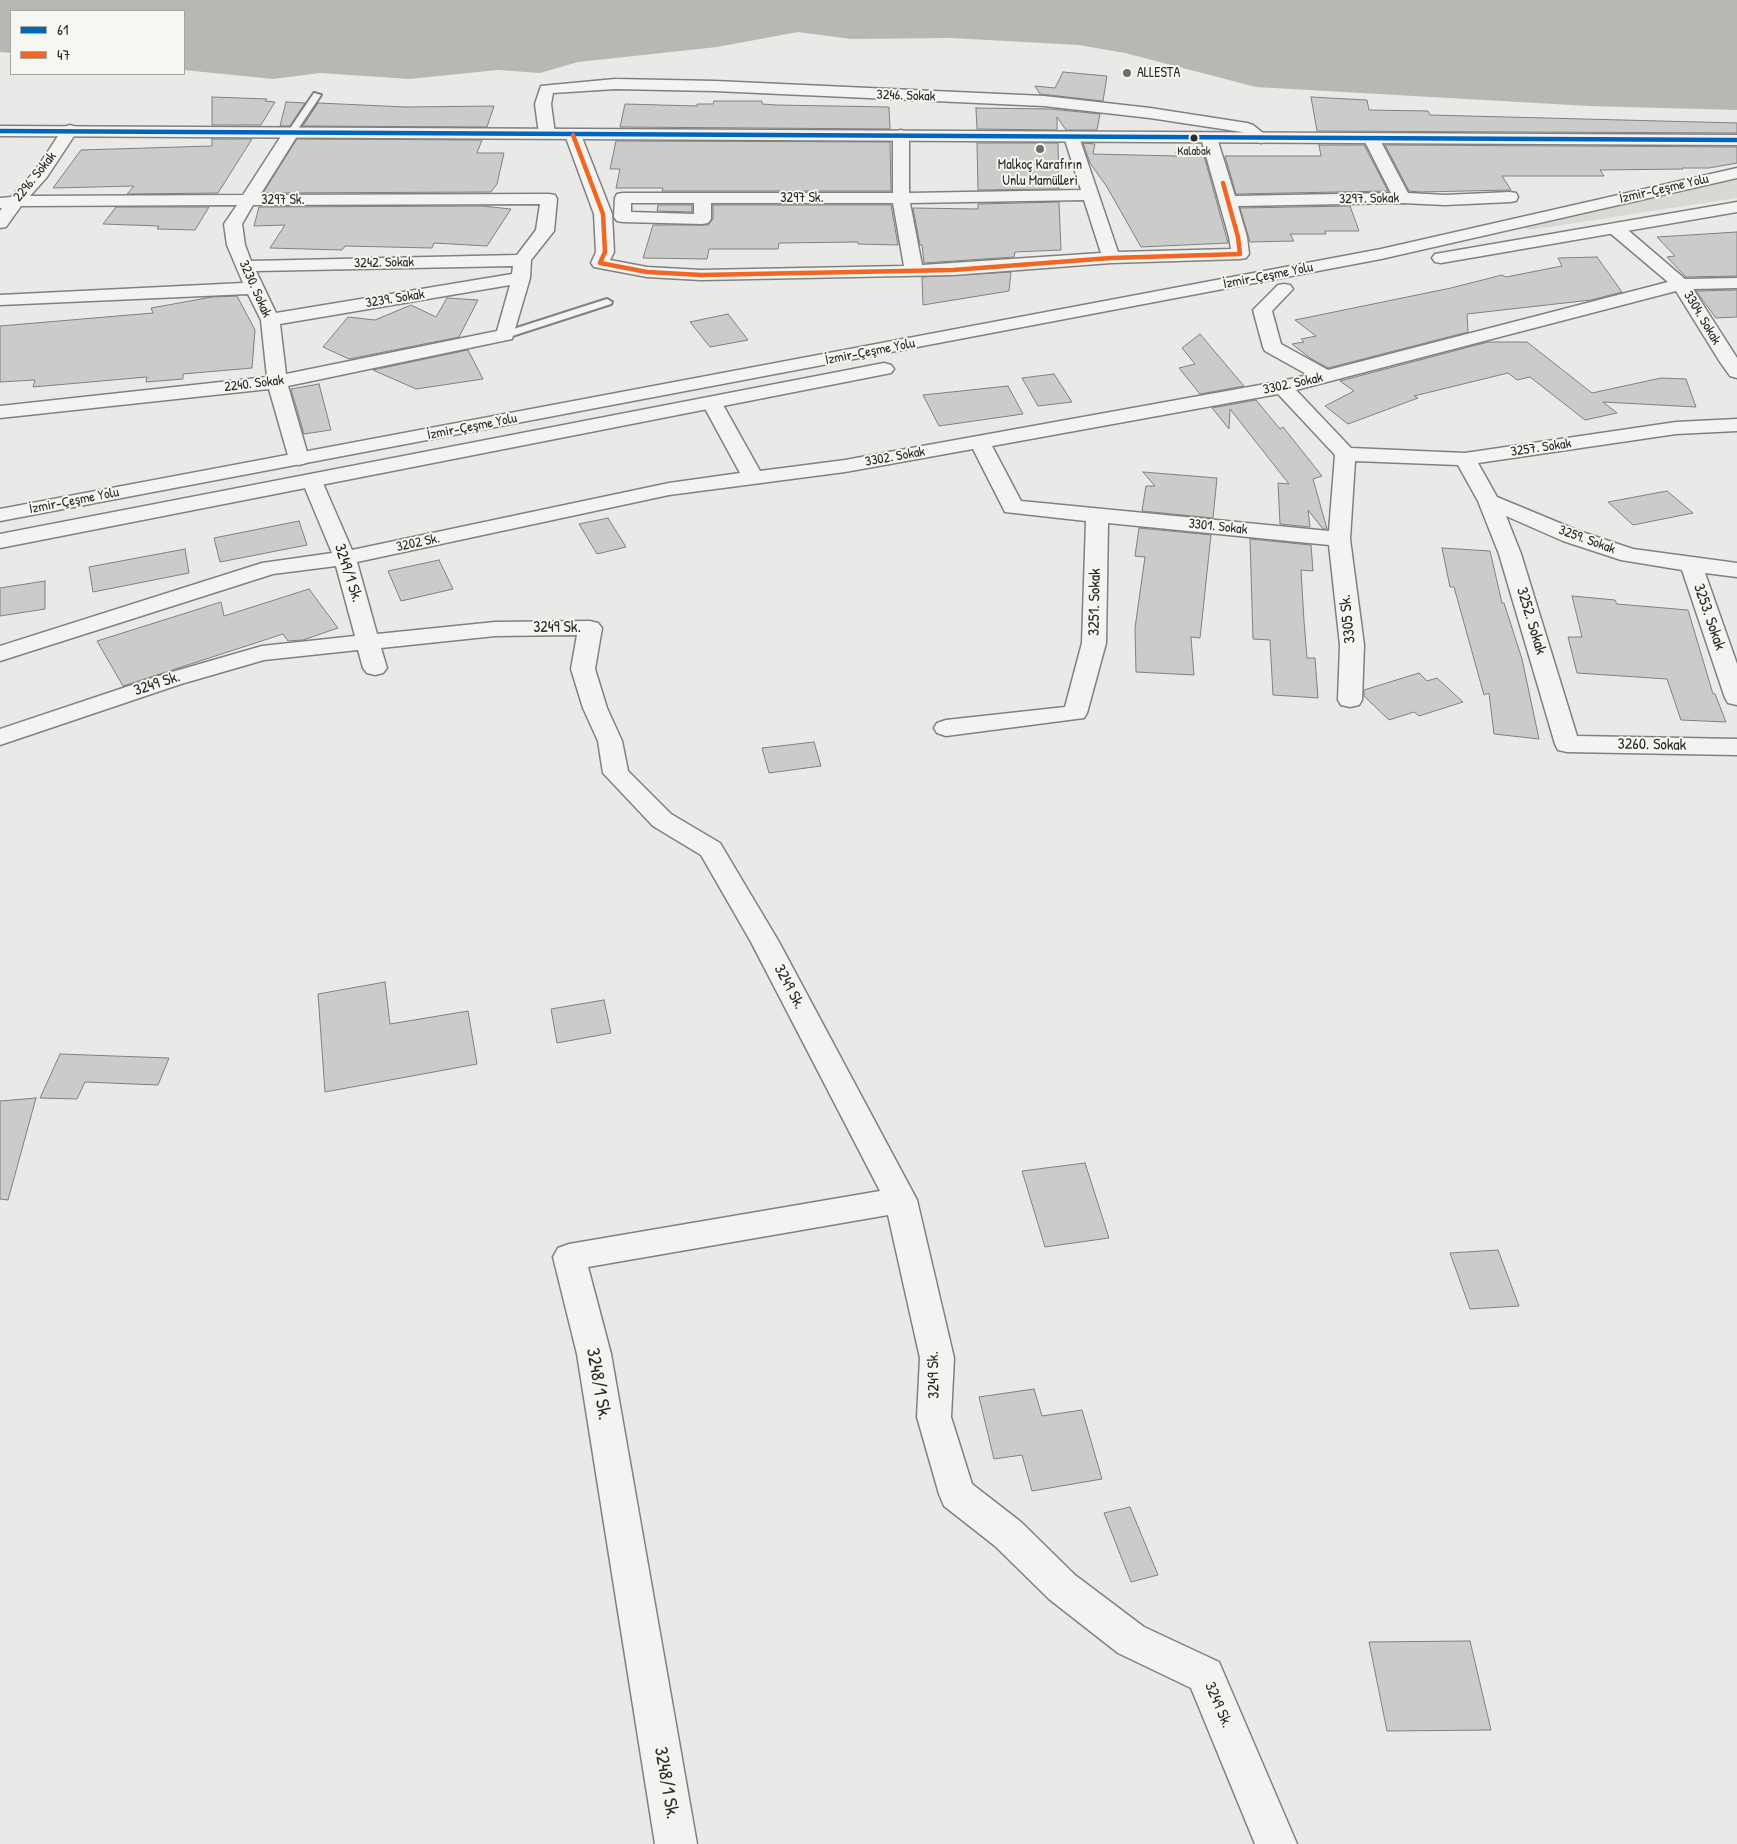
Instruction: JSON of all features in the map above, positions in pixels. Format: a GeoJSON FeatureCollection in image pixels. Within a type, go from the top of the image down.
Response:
{"type":"FeatureCollection","features":[{"type":"Feature","properties":{"kind":"main road","name":"3246. Sokak"},"geometry":{"type":"LineString","coordinates":[[547,134],[542,104],[546,89],[615,84],[715,86],[1044,101],[1150,113],[1247,128],[1261,138]]}},
{"type":"Feature","properties":{"kind":"main road","name":"2296. Sokak"},"geometry":{"type":"LineString","coordinates":[[0,223],[8,202],[41,174],[70,130]]}},
{"type":"Feature","properties":{"kind":"main road"},"geometry":{"type":"LineString","coordinates":[[0,131],[1737,140]]}},
{"type":"Feature","properties":{"kind":"main road","name":"3230. Sokak"},"geometry":{"type":"LineString","coordinates":[[292,133],[233,224],[236,245],[270,320],[278,382],[299,459]]}},
{"type":"Feature","properties":{"kind":"main road"},"geometry":{"type":"LineString","coordinates":[[573,135],[603,214],[605,252],[600,263],[646,272],[701,275],[953,270],[1111,258],[1240,254],[1238,237],[1208,138]]}},
{"type":"Feature","properties":{"kind":"main road"},"geometry":{"type":"LineString","coordinates":[[900,135],[901,198],[914,270]]}},
{"type":"Feature","properties":{"kind":"main road"},"geometry":{"type":"LineString","coordinates":[[1072,137],[1111,258]]}},
{"type":"Feature","properties":{"kind":"main road"},"geometry":{"type":"LineString","coordinates":[[1371,138],[1402,198]]}},
{"type":"Feature","properties":{"kind":"main road","name":"İzmir-Çeşme Yolu"},"geometry":{"type":"LineString","coordinates":[[0,515],[834,359],[1381,254],[1737,173]]}},
{"type":"Feature","properties":{"kind":"main road","name":"3297 Sk."},"geometry":{"type":"LineString","coordinates":[[703,198],[1090,196]]}},
{"type":"Feature","properties":{"kind":"main road","name":"3297. Sokak"},"geometry":{"type":"LineString","coordinates":[[1228,201],[1402,198],[1445,200],[1510,197]]}},
{"type":"Feature","properties":{"kind":"main road","name":"3297 Sk."},"geometry":{"type":"LineString","coordinates":[[8,202],[550,198],[545,231],[522,269]]}},
{"type":"Feature","properties":{"kind":"main road","name":"İzmir-Çeşme Yolu"},"geometry":{"type":"LineString","coordinates":[[1033,339],[1462,254],[1737,207]]}},
{"type":"Feature","properties":{"kind":"main road","name":"3304. Sokak"},"geometry":{"type":"LineString","coordinates":[[1616,229],[1681,284],[1734,363]]}},
{"type":"Feature","properties":{"kind":"main road","name":"3242. Sokak"},"geometry":{"type":"LineString","coordinates":[[245,266],[522,269]]}},
{"type":"Feature","properties":{"kind":"main road"},"geometry":{"type":"LineString","coordinates":[[505,335],[522,269]]}},
{"type":"Feature","properties":{"kind":"main road","name":"3239. Sokak"},"geometry":{"type":"LineString","coordinates":[[270,320],[522,269]]}},
{"type":"Feature","properties":{"kind":"main road","name":"3302. Sokak"},"geometry":{"type":"LineString","coordinates":[[845,466],[1283,387],[1681,284],[1737,283]]}},
{"type":"Feature","properties":{"kind":"main road"},"geometry":{"type":"LineString","coordinates":[[0,300],[254,288]]}},
{"type":"Feature","properties":{"kind":"main road"},"geometry":{"type":"LineString","coordinates":[[1284,289],[1262,310],[1272,347],[1327,377]]}},
{"type":"Feature","properties":{"kind":"main road","name":"2240. Sokak"},"geometry":{"type":"LineString","coordinates":[[0,412],[278,382],[505,335]]}},
{"type":"Feature","properties":{"kind":"main road","name":"İzmir-Çeşme Yolu"},"geometry":{"type":"LineString","coordinates":[[0,541],[897,366]]}},
{"type":"Feature","properties":{"kind":"main road"},"geometry":{"type":"LineString","coordinates":[[1283,387],[1345,454]]}},
{"type":"Feature","properties":{"kind":"main road"},"geometry":{"type":"LineString","coordinates":[[712,403],[753,478]]}},
{"type":"Feature","properties":{"kind":"main road","name":"3257. Sokak"},"geometry":{"type":"LineString","coordinates":[[1345,454],[1465,459],[1676,428],[1737,425]]}},
{"type":"Feature","properties":{"kind":"main road"},"geometry":{"type":"LineString","coordinates":[[980,442],[1014,507],[1097,516]]}},
{"type":"Feature","properties":{"kind":"main road","name":"3305 Sk."},"geometry":{"type":"LineString","coordinates":[[1345,454],[1339,539],[1352,644],[1350,700]]}},
{"type":"Feature","properties":{"kind":"main road"},"geometry":{"type":"LineString","coordinates":[[1465,459],[1488,500]]}},
{"type":"Feature","properties":{"kind":"main road","name":"3202 Sk."},"geometry":{"type":"LineString","coordinates":[[0,654],[270,568],[345,558],[669,489],[845,466]]}},
{"type":"Feature","properties":{"kind":"main road","name":"3249/1 Sk."},"geometry":{"type":"LineString","coordinates":[[312,481],[345,558],[375,668]]}},
{"type":"Feature","properties":{"kind":"main road","name":"3259. Sokak"},"geometry":{"type":"LineString","coordinates":[[1488,500],[1571,536],[1629,555],[1737,570]]}},
{"type":"Feature","properties":{"kind":"main road","name":"3252. Sokak"},"geometry":{"type":"LineString","coordinates":[[1488,500],[1510,554],[1567,744]]}},
{"type":"Feature","properties":{"kind":"main road","name":"3301. Sokak"},"geometry":{"type":"LineString","coordinates":[[1097,516],[1339,539]]}},
{"type":"Feature","properties":{"kind":"main road","name":"3251. Sokak"},"geometry":{"type":"LineString","coordinates":[[946,728],[1075,713],[1094,643],[1097,516]]}},
{"type":"Feature","properties":{"kind":"main road","name":"3253. Sokak"},"geometry":{"type":"LineString","coordinates":[[1691,565],[1737,698]]}},
{"type":"Feature","properties":{"kind":"main road","name":"3249 Sk."},"geometry":{"type":"LineString","coordinates":[[0,737],[173,679],[262,653],[495,629],[590,628],[583,669],[595,708],[610,741],[616,773],[662,820],[711,849],[766,942],[901,1200],[937,1358],[934,1417],[956,1494],[1008,1534],[1062,1587],[1131,1640],[1205,1675],[1276,1844]]}},
{"type":"Feature","properties":{"kind":"main road","name":"3260. Sokak"},"geometry":{"type":"LineString","coordinates":[[1567,744],[1737,747]]}},
{"type":"Feature","properties":{"kind":"main road","name":"3248/1 Sk."},"geometry":{"type":"LineString","coordinates":[[676,1844],[594,1354],[569,1257],[901,1200]]}},
{"type":"Feature","properties":{"kind":"lane"},"geometry":{"type":"LineString","coordinates":[[292,133],[317,95]]}},
{"type":"Feature","properties":{"kind":"lane"},"geometry":{"type":"LineString","coordinates":[[505,335],[607,302]]}},
{"type":"Feature","properties":{"kind":"shaded area"},"geometry":{"type":"Polygon","coordinates":[[[0,0],[1737,0],[1737,110],[1589,106],[1256,87],[1125,53],[1079,45],[951,38],[851,39],[798,32],[717,47],[578,62],[540,73],[498,70],[409,79],[320,73],[273,79],[185,70],[185,10],[10,10],[10,53],[0,52],[0,0]]]}},
{"type":"Feature","properties":{"kind":"shaded area"},"geometry":{"type":"Polygon","coordinates":[[[1737,178],[1737,198],[1529,230],[1525,227],[1737,178]]]}},
{"type":"Feature","properties":{"kind":"building"},"geometry":{"type":"Polygon","coordinates":[[[1063,72],[1107,76],[1103,101],[1040,94],[1035,86],[1055,88],[1063,72]]]}},
{"type":"Feature","properties":{"kind":"building"},"geometry":{"type":"Polygon","coordinates":[[[212,97],[267,99],[265,101],[275,102],[261,125],[212,125],[212,97]]]}},
{"type":"Feature","properties":{"kind":"building"},"geometry":{"type":"Polygon","coordinates":[[[1311,97],[1367,100],[1369,110],[1428,111],[1430,115],[1737,123],[1737,133],[1317,131],[1311,97]]]}},
{"type":"Feature","properties":{"kind":"building"},"geometry":{"type":"Polygon","coordinates":[[[714,101],[762,101],[762,104],[777,105],[889,107],[890,129],[620,127],[625,104],[697,106],[697,104],[713,104],[714,101]]]}},
{"type":"Feature","properties":{"kind":"building"},"geometry":{"type":"Polygon","coordinates":[[[286,102],[305,103],[290,126],[280,126],[286,102]]]}},
{"type":"Feature","properties":{"kind":"building"},"geometry":{"type":"Polygon","coordinates":[[[318,103],[406,107],[494,106],[487,127],[303,126],[318,103]]]}},
{"type":"Feature","properties":{"kind":"building"},"geometry":{"type":"Polygon","coordinates":[[[976,108],[1051,109],[1100,114],[1097,130],[1066,130],[1057,117],[1057,130],[977,129],[976,108]]]}},
{"type":"Feature","properties":{"kind":"building"},"geometry":{"type":"Polygon","coordinates":[[[212,139],[252,139],[218,193],[127,194],[134,186],[53,188],[81,150],[212,146],[212,139]]]}},
{"type":"Feature","properties":{"kind":"building"},"geometry":{"type":"Polygon","coordinates":[[[297,139],[482,140],[477,153],[504,153],[497,184],[491,192],[263,193],[297,139]]]}},
{"type":"Feature","properties":{"kind":"building"},"geometry":{"type":"Polygon","coordinates":[[[616,141],[890,142],[891,191],[662,191],[663,188],[616,188],[620,169],[610,169],[616,141]]]}},
{"type":"Feature","properties":{"kind":"building"},"geometry":{"type":"Polygon","coordinates":[[[977,143],[1058,143],[1059,189],[978,190],[977,143]]]}},
{"type":"Feature","properties":{"kind":"building"},"geometry":{"type":"Polygon","coordinates":[[[1083,143],[1095,144],[1093,154],[1177,156],[1176,152],[1203,152],[1228,243],[1141,247],[1107,187],[1090,163],[1083,143]]]}},
{"type":"Feature","properties":{"kind":"building"},"geometry":{"type":"Polygon","coordinates":[[[1319,145],[1364,145],[1388,191],[1236,194],[1225,156],[1321,156],[1319,145]]]}},
{"type":"Feature","properties":{"kind":"building"},"geometry":{"type":"Polygon","coordinates":[[[1385,145],[1737,147],[1737,163],[1709,168],[1600,170],[1604,176],[1502,176],[1511,190],[1420,192],[1409,191],[1385,145]]]}},
{"type":"Feature","properties":{"kind":"building"},"geometry":{"type":"Polygon","coordinates":[[[1059,202],[1061,250],[1015,252],[1014,257],[924,263],[922,245],[920,245],[913,208],[978,209],[978,204],[1059,202]]]}},
{"type":"Feature","properties":{"kind":"building"},"geometry":{"type":"Polygon","coordinates":[[[658,205],[692,205],[692,212],[657,211],[658,205]]]}},
{"type":"Feature","properties":{"kind":"building"},"geometry":{"type":"Polygon","coordinates":[[[713,205],[891,205],[898,245],[858,244],[858,242],[779,243],[778,249],[709,249],[707,259],[643,258],[653,225],[708,225],[713,219],[713,205]]]}},
{"type":"Feature","properties":{"kind":"building"},"geometry":{"type":"Polygon","coordinates":[[[482,206],[511,209],[487,246],[434,243],[432,248],[345,246],[342,250],[270,248],[285,225],[254,226],[259,207],[482,206]]]}},
{"type":"Feature","properties":{"kind":"building"},"geometry":{"type":"Polygon","coordinates":[[[1350,206],[1359,231],[1325,231],[1326,234],[1290,234],[1294,241],[1250,242],[1240,208],[1350,206]]]}},
{"type":"Feature","properties":{"kind":"building"},"geometry":{"type":"Polygon","coordinates":[[[116,207],[209,207],[195,230],[157,229],[159,226],[103,224],[116,207]]]}},
{"type":"Feature","properties":{"kind":"building"},"geometry":{"type":"Polygon","coordinates":[[[1737,232],[1737,276],[1686,277],[1667,257],[1675,256],[1657,237],[1737,232]]]}},
{"type":"Feature","properties":{"kind":"building"},"geometry":{"type":"Polygon","coordinates":[[[1597,257],[1622,292],[1591,300],[1467,314],[1468,332],[1328,368],[1310,358],[1292,344],[1304,342],[1301,339],[1316,336],[1295,320],[1451,288],[1502,275],[1506,277],[1562,266],[1558,258],[1597,257]]]}},
{"type":"Feature","properties":{"kind":"building"},"geometry":{"type":"Polygon","coordinates":[[[1011,272],[1009,291],[923,305],[922,277],[1011,272]]]}},
{"type":"Feature","properties":{"kind":"building"},"geometry":{"type":"Polygon","coordinates":[[[1737,290],[1737,317],[1716,318],[1696,291],[1737,290]]]}},
{"type":"Feature","properties":{"kind":"building"},"geometry":{"type":"Polygon","coordinates":[[[237,296],[255,330],[252,368],[183,374],[183,379],[146,382],[147,377],[33,387],[35,380],[0,382],[0,326],[153,313],[151,308],[212,297],[237,296]]]}},
{"type":"Feature","properties":{"kind":"building"},"geometry":{"type":"Polygon","coordinates":[[[447,298],[478,300],[459,337],[349,359],[323,347],[348,317],[375,320],[411,305],[436,317],[447,298]]]}},
{"type":"Feature","properties":{"kind":"building"},"geometry":{"type":"Polygon","coordinates":[[[728,314],[748,340],[710,347],[690,322],[728,314]]]}},
{"type":"Feature","properties":{"kind":"building"},"geometry":{"type":"Polygon","coordinates":[[[1200,334],[1244,386],[1200,394],[1179,368],[1195,364],[1182,348],[1200,334]]]}},
{"type":"Feature","properties":{"kind":"building"},"geometry":{"type":"Polygon","coordinates":[[[1488,342],[1527,342],[1592,393],[1661,378],[1686,379],[1696,407],[1603,402],[1617,413],[1585,420],[1530,377],[1517,380],[1508,373],[1414,396],[1418,398],[1348,424],[1325,406],[1354,391],[1340,381],[1488,342]]]}},
{"type":"Feature","properties":{"kind":"building"},"geometry":{"type":"Polygon","coordinates":[[[468,350],[483,379],[416,389],[373,370],[468,350]]]}},
{"type":"Feature","properties":{"kind":"building"},"geometry":{"type":"Polygon","coordinates":[[[1054,374],[1072,402],[1038,406],[1022,378],[1054,374]]]}},
{"type":"Feature","properties":{"kind":"building"},"geometry":{"type":"Polygon","coordinates":[[[319,384],[331,430],[304,434],[291,389],[319,384]]]}},
{"type":"Feature","properties":{"kind":"building"},"geometry":{"type":"Polygon","coordinates":[[[1008,386],[1023,414],[939,426],[923,395],[1008,386]]]}},
{"type":"Feature","properties":{"kind":"building"},"geometry":{"type":"Polygon","coordinates":[[[1256,400],[1280,429],[1283,427],[1322,476],[1313,479],[1327,529],[1323,529],[1308,510],[1310,527],[1280,524],[1278,483],[1289,484],[1230,409],[1229,429],[1212,408],[1256,400]]]}},
{"type":"Feature","properties":{"kind":"building"},"geometry":{"type":"Polygon","coordinates":[[[1143,472],[1217,478],[1213,518],[1142,511],[1146,486],[1155,486],[1143,472]]]}},
{"type":"Feature","properties":{"kind":"building"},"geometry":{"type":"Polygon","coordinates":[[[1667,491],[1693,513],[1633,525],[1608,502],[1667,491]]]}},
{"type":"Feature","properties":{"kind":"building"},"geometry":{"type":"Polygon","coordinates":[[[608,518],[626,547],[597,554],[579,524],[608,518]]]}},
{"type":"Feature","properties":{"kind":"building"},"geometry":{"type":"Polygon","coordinates":[[[299,521],[307,545],[220,562],[214,538],[299,521]]]}},
{"type":"Feature","properties":{"kind":"building"},"geometry":{"type":"Polygon","coordinates":[[[1139,528],[1211,535],[1200,638],[1191,637],[1194,675],[1136,672],[1135,628],[1145,557],[1135,556],[1139,528]]]}},
{"type":"Feature","properties":{"kind":"building"},"geometry":{"type":"Polygon","coordinates":[[[1250,539],[1311,545],[1313,571],[1301,570],[1307,658],[1315,658],[1318,698],[1273,695],[1270,640],[1253,639],[1250,539]]]}},
{"type":"Feature","properties":{"kind":"building"},"geometry":{"type":"Polygon","coordinates":[[[1442,548],[1490,551],[1502,603],[1504,603],[1522,659],[1539,739],[1494,734],[1489,693],[1484,695],[1454,587],[1450,587],[1442,548]]]}},
{"type":"Feature","properties":{"kind":"building"},"geometry":{"type":"Polygon","coordinates":[[[185,549],[189,573],[93,592],[89,567],[185,549]]]}},
{"type":"Feature","properties":{"kind":"building"},"geometry":{"type":"Polygon","coordinates":[[[439,560],[453,589],[401,601],[388,571],[439,560]]]}},
{"type":"Feature","properties":{"kind":"building"},"geometry":{"type":"Polygon","coordinates":[[[45,581],[45,609],[0,616],[0,588],[45,581]]]}},
{"type":"Feature","properties":{"kind":"building"},"geometry":{"type":"Polygon","coordinates":[[[309,589],[338,628],[303,640],[288,641],[283,634],[123,686],[97,641],[221,602],[224,616],[309,589]]]}},
{"type":"Feature","properties":{"kind":"building"},"geometry":{"type":"Polygon","coordinates":[[[1572,596],[1615,600],[1617,604],[1688,610],[1713,694],[1715,694],[1726,722],[1681,720],[1667,679],[1577,673],[1568,637],[1582,637],[1572,596]]]}},
{"type":"Feature","properties":{"kind":"building"},"geometry":{"type":"Polygon","coordinates":[[[1419,673],[1427,681],[1437,678],[1463,702],[1419,716],[1414,712],[1389,720],[1364,696],[1364,690],[1419,673]]]}},
{"type":"Feature","properties":{"kind":"building"},"geometry":{"type":"Polygon","coordinates":[[[814,742],[821,766],[769,773],[762,748],[814,742]]]}},
{"type":"Feature","properties":{"kind":"building"},"geometry":{"type":"Polygon","coordinates":[[[385,982],[390,1024],[468,1011],[477,1064],[325,1092],[318,994],[385,982]]]}},
{"type":"Feature","properties":{"kind":"building"},"geometry":{"type":"Polygon","coordinates":[[[604,1000],[611,1033],[557,1043],[551,1009],[604,1000]]]}},
{"type":"Feature","properties":{"kind":"building"},"geometry":{"type":"Polygon","coordinates":[[[60,1054],[169,1058],[158,1085],[85,1082],[77,1099],[40,1098],[60,1054]]]}},
{"type":"Feature","properties":{"kind":"building"},"geometry":{"type":"Polygon","coordinates":[[[36,1098],[8,1200],[0,1199],[0,1101],[36,1098]]]}},
{"type":"Feature","properties":{"kind":"building"},"geometry":{"type":"Polygon","coordinates":[[[1085,1163],[1109,1238],[1045,1247],[1022,1171],[1085,1163]]]}},
{"type":"Feature","properties":{"kind":"building"},"geometry":{"type":"Polygon","coordinates":[[[1498,1250],[1519,1306],[1470,1309],[1450,1253],[1498,1250]]]}},
{"type":"Feature","properties":{"kind":"building"},"geometry":{"type":"Polygon","coordinates":[[[1034,1389],[1042,1416],[1082,1410],[1102,1479],[1032,1491],[1022,1455],[994,1459],[979,1397],[1034,1389]]]}},
{"type":"Feature","properties":{"kind":"building"},"geometry":{"type":"Polygon","coordinates":[[[1130,1507],[1158,1575],[1131,1582],[1104,1513],[1130,1507]]]}},
{"type":"Feature","properties":{"kind":"building"},"geometry":{"type":"Polygon","coordinates":[[[1470,1641],[1491,1730],[1387,1731],[1369,1642],[1470,1641]]]}},
{"type":"Feature","properties":{"kind":"transit line","name":"61"},"geometry":{"type":"LineString","coordinates":[[0,131],[1737,140]]}},
{"type":"Feature","properties":{"kind":"transit line","name":"47"},"geometry":{"type":"LineString","coordinates":[[573,135],[603,214],[605,252],[600,263],[647,272],[701,275],[953,270],[1111,258],[1240,254],[1238,237],[1223,183]]}},
{"type":"Feature","properties":{"kind":"place","name":"ALLESTA"},"geometry":{"type":"Point","coordinates":[1127,73]}},
{"type":"Feature","properties":{"kind":"place","name":"Kalabak"},"geometry":{"type":"Point","coordinates":[1194,138]}},
{"type":"Feature","properties":{"kind":"place","name":"Malkoç Karafırın Unlu Mamülleri"},"geometry":{"type":"Point","coordinates":[1040,149]}}]}
